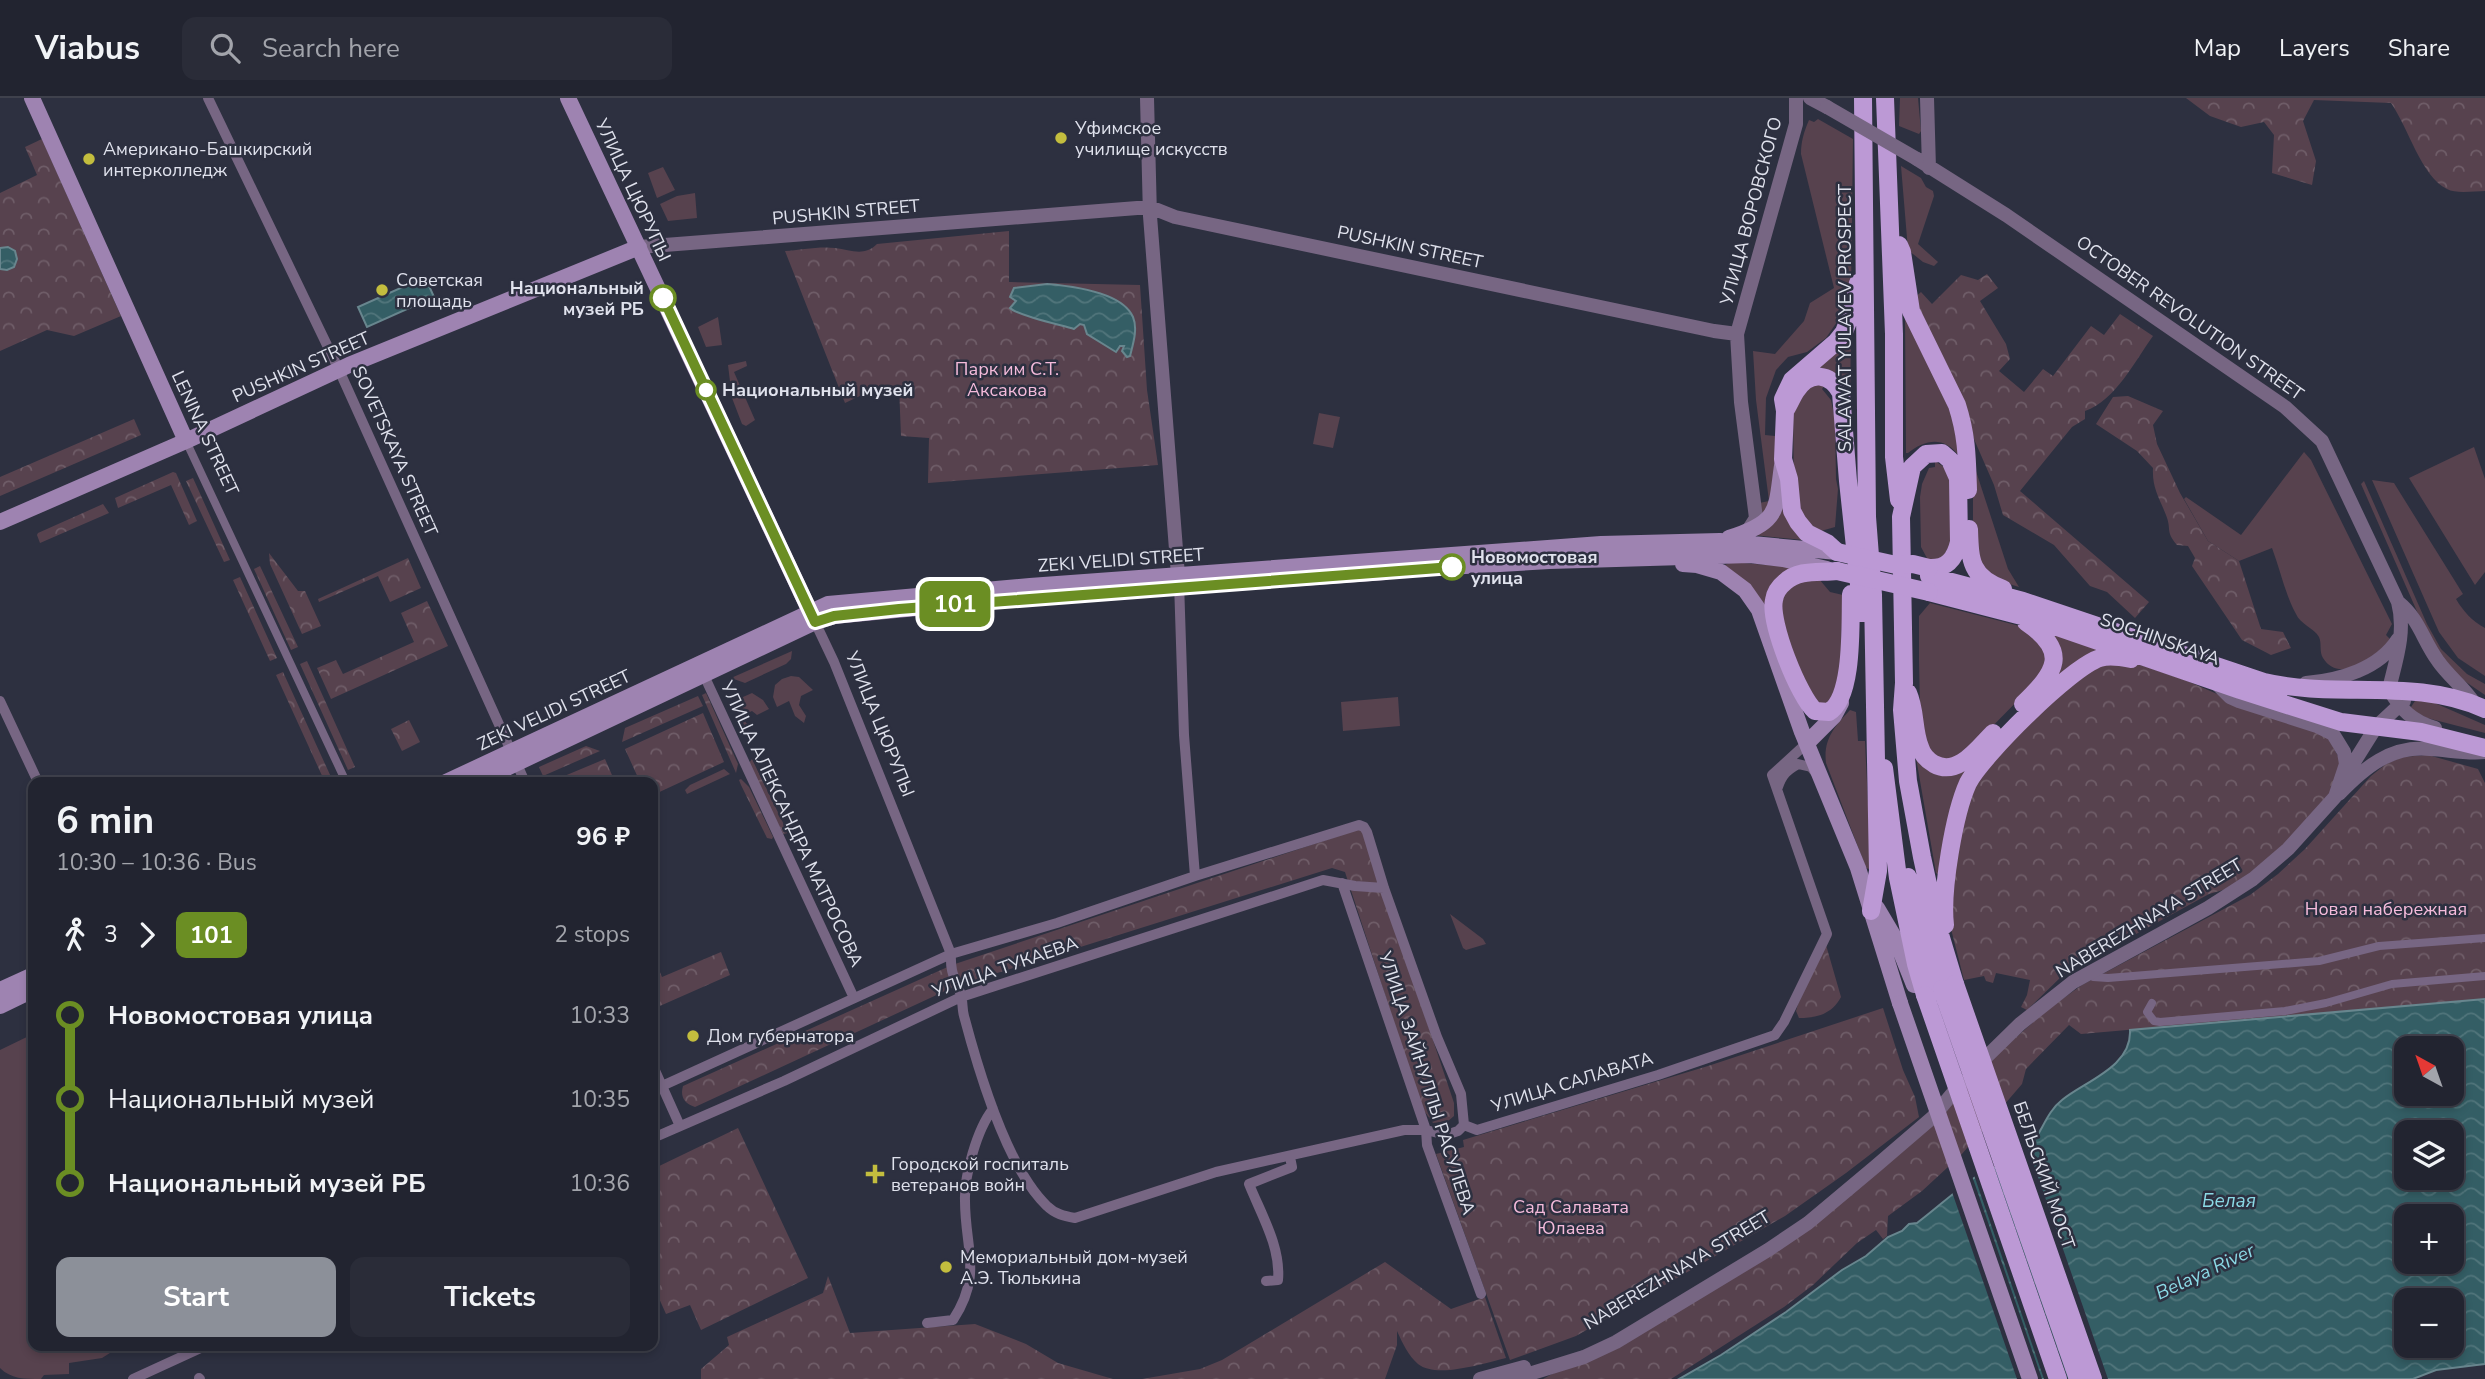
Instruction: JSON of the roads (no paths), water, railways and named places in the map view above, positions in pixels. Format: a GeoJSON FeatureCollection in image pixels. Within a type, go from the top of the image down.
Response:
{"type":"FeatureCollection","features":[{"type":"Feature","properties":{"kind":"main road","name":"LENINA STREET"},"geometry":{"type":"LineString","coordinates":[[32,98],[186,441]]}},
{"type":"Feature","properties":{"kind":"main road","name":"УЛИЦА ЦЮРУПЫ"},"geometry":{"type":"LineString","coordinates":[[568,98],[812,617]]}},
{"type":"Feature","properties":{"kind":"main road","name":"SALAWAT YULAYEV PROSPECT"},"geometry":{"type":"LineString","coordinates":[[1863,98],[1867,517],[1870,537],[1875,715]]}},
{"type":"Feature","properties":{"kind":"main road"},"geometry":{"type":"LineString","coordinates":[[1885,98],[1894,334],[1894,457],[1901,517],[1903,737],[1912,805],[1936,921],[1948,960]]}},
{"type":"Feature","properties":{"kind":"main road"},"geometry":{"type":"LineString","coordinates":[[1891,226],[1902,252],[1915,320],[1957,405],[1962,421],[1968,450],[1969,551],[1972,562],[1983,580],[2020,608],[2045,636],[2054,655],[2052,670],[2044,684],[1968,758],[1949,767],[1940,766],[1925,757],[1917,738],[1914,706],[1904,682]]}},
{"type":"Feature","properties":{"kind":"main road","name":"PUSHKIN STREET"},"geometry":{"type":"LineString","coordinates":[[0,522],[186,441],[339,370],[639,247]]}},
{"type":"Feature","properties":{"kind":"main road"},"geometry":{"type":"LineString","coordinates":[[1720,541],[1746,533],[1765,523],[1773,513],[1779,496],[1783,459],[1783,400],[1792,380],[1844,332],[1857,285],[1865,271]]}},
{"type":"Feature","properties":{"kind":"main road"},"geometry":{"type":"LineString","coordinates":[[1808,743],[1838,710],[1842,697],[1848,657],[1855,403],[1866,372]]}},
{"type":"Feature","properties":{"kind":"main road"},"geometry":{"type":"LineString","coordinates":[[1785,411],[1796,391],[1819,376],[1836,383],[1842,393],[1861,594],[1867,691],[1875,715],[1908,875],[1949,986]]}},
{"type":"Feature","properties":{"kind":"main road"},"geometry":{"type":"LineString","coordinates":[[1842,697],[1839,704],[1829,712],[1815,711],[1808,705],[1797,682],[1774,615],[1773,600],[1781,584],[1794,574],[1825,559],[1929,579],[1937,568],[1951,561],[1959,542],[1958,478],[1950,460],[1942,453],[1926,454],[1912,467],[1901,517]]}},
{"type":"Feature","properties":{"kind":"main road"},"geometry":{"type":"LineString","coordinates":[[1783,459],[1789,479],[1792,512],[1825,559]]}},
{"type":"Feature","properties":{"kind":"main road","name":"ZEKI VELIDI STREET"},"geometry":{"type":"LineString","coordinates":[[460,777],[514,758],[812,617],[1601,544],[1720,541],[1825,559]]}},
{"type":"Feature","properties":{"kind":"main road","name":"ZEKI VELIDI STREET"},"geometry":{"type":"LineString","coordinates":[[1179,582],[1679,556],[1750,555],[1825,559]]}},
{"type":"Feature","properties":{"kind":"main road","name":"SOCHINSKAYA"},"geometry":{"type":"LineString","coordinates":[[1825,559],[1896,565],[1929,579],[2263,682],[2394,697],[2417,694],[2479,706]]}},
{"type":"Feature","properties":{"kind":"main road"},"geometry":{"type":"LineString","coordinates":[[1637,560],[1697,565],[1728,576],[1745,590],[1762,619],[1872,906],[1900,1003],[2030,1379]]}},
{"type":"Feature","properties":{"kind":"main road","name":"SOCHINSKAYA"},"geometry":{"type":"LineString","coordinates":[[2020,608],[2073,631],[2184,671],[2341,722],[2380,722],[2485,750]]}},
{"type":"Feature","properties":{"kind":"main road"},"geometry":{"type":"LineString","coordinates":[[1949,986],[1944,917],[1946,876],[1962,802],[1969,783],[1989,753],[2057,688],[2094,660],[2121,657],[2166,670],[2184,671]]}},
{"type":"Feature","properties":{"kind":"main road"},"geometry":{"type":"LineString","coordinates":[[1875,715],[1878,870],[1872,906],[1896,940],[1939,1037],[2058,1379]]}},
{"type":"Feature","properties":{"kind":"main road"},"geometry":{"type":"LineString","coordinates":[[1817,765],[1819,746],[1828,723]]}},
{"type":"Feature","properties":{"kind":"main road","name":"ZEKI VELIDI STREET"},"geometry":{"type":"LineString","coordinates":[[485,777],[514,758]]}},
{"type":"Feature","properties":{"kind":"main road"},"geometry":{"type":"LineString","coordinates":[[1886,774],[1898,878],[1921,996]]}},
{"type":"Feature","properties":{"kind":"main road"},"geometry":{"type":"LineString","coordinates":[[0,990],[28,977]]}},
{"type":"Feature","properties":{"kind":"main road","name":"БЕЛЬСКИЙ МОСТ"},"geometry":{"type":"LineString","coordinates":[[1949,986],[2078,1379]]}},
{"type":"Feature","properties":{"kind":"main road","name":"БЕЛЬСКИЙ МОСТ"},"geometry":{"type":"LineString","coordinates":[[1949,986],[2093,1379]]}},
{"type":"Feature","properties":{"kind":"main road"},"geometry":{"type":"LineString","coordinates":[[0,1006],[28,992]]}},
{"type":"Feature","properties":{"kind":"street","name":"SOVETSKAYA STREET"},"geometry":{"type":"LineString","coordinates":[[208,98],[339,370],[523,777]]}},
{"type":"Feature","properties":{"kind":"street"},"geometry":{"type":"LineString","coordinates":[[1147,98],[1150,207],[1179,582],[1184,735],[1195,876]]}},
{"type":"Feature","properties":{"kind":"street","name":"УЛИЦА ВОРОВСКОГО"},"geometry":{"type":"LineString","coordinates":[[1746,533],[1756,517],[1741,402],[1737,334],[1796,124],[1796,98]]}},
{"type":"Feature","properties":{"kind":"street","name":"OCTOBER REVOLUTION STREET"},"geometry":{"type":"LineString","coordinates":[[1810,98],[1923,163],[2006,215],[2299,417],[2322,441],[2398,602]]}},
{"type":"Feature","properties":{"kind":"street"},"geometry":{"type":"LineString","coordinates":[[1923,163],[1927,98]]}},
{"type":"Feature","properties":{"kind":"street","name":"PUSHKIN STREET"},"geometry":{"type":"LineString","coordinates":[[639,247],[1150,207],[1175,217],[1737,334]]}},
{"type":"Feature","properties":{"kind":"street","name":"LENINA STREET"},"geometry":{"type":"LineString","coordinates":[[186,441],[344,777]]}},
{"type":"Feature","properties":{"kind":"street"},"geometry":{"type":"LineString","coordinates":[[2284,686],[2346,675],[2378,660],[2392,649],[2398,638],[2398,602]]}},
{"type":"Feature","properties":{"kind":"street"},"geometry":{"type":"LineString","coordinates":[[2338,791],[2394,697],[2402,617],[2398,602]]}},
{"type":"Feature","properties":{"kind":"street"},"geometry":{"type":"LineString","coordinates":[[2398,602],[2413,615],[2446,673],[2466,690],[2479,706]]}},
{"type":"Feature","properties":{"kind":"street","name":"УЛИЦА ЦЮРУПЫ"},"geometry":{"type":"LineString","coordinates":[[812,617],[834,662],[951,954],[950,970],[961,997],[963,1012],[993,1110],[1013,1156],[1035,1191],[1047,1206],[1061,1216]]}},
{"type":"Feature","properties":{"kind":"street","name":"УЛИЦА АЛЕКСАНДРА МАТРОСОВА"},"geometry":{"type":"LineString","coordinates":[[701,669],[854,998]]}},
{"type":"Feature","properties":{"kind":"street"},"geometry":{"type":"LineString","coordinates":[[2214,681],[2230,697],[2317,726],[2333,734],[2344,752],[2346,764],[2338,791]]}},
{"type":"Feature","properties":{"kind":"street"},"geometry":{"type":"LineString","coordinates":[[2410,718],[2406,708],[2417,694]]}},
{"type":"Feature","properties":{"kind":"street"},"geometry":{"type":"LineString","coordinates":[[2394,697],[2410,718],[2454,735],[2462,743]]}},
{"type":"Feature","properties":{"kind":"street"},"geometry":{"type":"LineString","coordinates":[[0,701],[36,777]]}},
{"type":"Feature","properties":{"kind":"street","name":"УЛИЦА САЛАВАТА"},"geometry":{"type":"LineString","coordinates":[[1061,1216],[1075,1218],[1087,1215],[1216,1172],[1392,1132],[1426,1130],[1446,1135],[1458,1131],[1464,1125],[1477,1130],[1658,1075],[1775,1035],[1827,934],[1772,775],[1808,743]]}},
{"type":"Feature","properties":{"kind":"street"},"geometry":{"type":"LineString","coordinates":[[2338,791],[2368,767],[2391,754],[2413,748],[2471,753],[2485,750]]}},
{"type":"Feature","properties":{"kind":"street"},"geometry":{"type":"LineString","coordinates":[[1778,787],[1781,777],[1788,769],[1805,764],[1811,767],[1831,799]]}},
{"type":"Feature","properties":{"kind":"street","name":"NABEREZHNAYA STREET"},"geometry":{"type":"LineString","coordinates":[[1513,1379],[1573,1361],[1616,1342],[1768,1250],[1819,1214],[1933,1117],[1972,1071],[2020,1024],[2089,973],[2208,908],[2253,879],[2288,849],[2338,791]]}},
{"type":"Feature","properties":{"kind":"street","name":"УЛИЦА ТУКАЕВА"},"geometry":{"type":"LineString","coordinates":[[662,1087],[951,954],[1351,827],[1364,827]]}},
{"type":"Feature","properties":{"kind":"street","name":"УЛИЦА ЗАЙНУЛЛЫ РАСУЛЕВА"},"geometry":{"type":"LineString","coordinates":[[1364,827],[1437,1037],[1461,1094],[1464,1125]]}},
{"type":"Feature","properties":{"kind":"street","name":"УЛИЦА ТУКАЕВА"},"geometry":{"type":"LineString","coordinates":[[658,1136],[784,1081],[961,997],[1323,880],[1384,888]]}},
{"type":"Feature","properties":{"kind":"street","name":"УЛИЦА ЗАЙНУЛЛЫ РАСУЛЕВА"},"geometry":{"type":"LineString","coordinates":[[1342,883],[1426,1130],[1427,1145],[1481,1294]]}},
{"type":"Feature","properties":{"kind":"street"},"geometry":{"type":"LineString","coordinates":[[2089,973],[2101,979],[2319,961],[2379,946],[2485,938]]}},
{"type":"Feature","properties":{"kind":"street"},"geometry":{"type":"LineString","coordinates":[[2152,1003],[2147,1012],[2154,1021],[2160,1023],[2285,1011],[2326,1003],[2392,984],[2485,976]]}},
{"type":"Feature","properties":{"kind":"street"},"geometry":{"type":"LineString","coordinates":[[658,1078],[680,1126]]}},
{"type":"Feature","properties":{"kind":"street"},"geometry":{"type":"LineString","coordinates":[[927,1323],[953,1320],[970,1284],[971,1253],[964,1203],[965,1190],[983,1126],[993,1110]]}},
{"type":"Feature","properties":{"kind":"street"},"geometry":{"type":"LineString","coordinates":[[1266,1281],[1278,1280],[1279,1270],[1271,1237],[1249,1184],[1292,1167],[1290,1157]]}},
{"type":"Feature","properties":{"kind":"street","name":"NABEREZHNAYA STREET"},"geometry":{"type":"LineString","coordinates":[[1480,1379],[1559,1357],[1612,1334],[1845,1190]]}},
{"type":"Feature","properties":{"kind":"street"},"geometry":{"type":"LineString","coordinates":[[133,1379],[194,1351]]}},
{"type":"Feature","properties":{"kind":"water"},"geometry":{"type":"Polygon","coordinates":[[[8,247],[15,251],[17,259],[14,267],[0,269],[0,248],[8,247]]]}},
{"type":"Feature","properties":{"kind":"water"},"geometry":{"type":"Polygon","coordinates":[[[425,277],[434,297],[367,327],[358,307],[425,277]]]}},
{"type":"Feature","properties":{"kind":"water"},"geometry":{"type":"Polygon","coordinates":[[[1047,284],[1095,292],[1127,308],[1135,326],[1130,356],[1127,357],[1122,351],[1124,346],[1120,346],[1116,352],[1087,334],[1084,325],[1080,324],[1074,329],[1029,317],[1010,308],[1016,301],[1010,297],[1014,288],[1047,284]]]}},
{"type":"Feature","properties":{"kind":"water","name":"Белая"},"geometry":{"type":"Polygon","coordinates":[[[2485,999],[2485,1364],[2436,1370],[2413,1379],[1679,1379],[1786,1312],[1842,1270],[1866,1256],[1888,1237],[1902,1231],[1909,1224],[1917,1223],[1977,1176],[2020,1156],[2035,1139],[2056,1105],[2105,1072],[2123,1054],[2129,1043],[2130,1030],[2485,999]]]}},
{"type":"Feature","properties":{"kind":"place","name":"Уфимское училище искусств"},"geometry":{"type":"Point","coordinates":[1061,138]}},
{"type":"Feature","properties":{"kind":"place","name":"Американо-Башкирский интерколледж"},"geometry":{"type":"Point","coordinates":[89,159]}},
{"type":"Feature","properties":{"kind":"place","name":"Советская площадь"},"geometry":{"type":"Point","coordinates":[382,290]}},
{"type":"Feature","properties":{"kind":"place","name":"Национальный музей РБ"},"geometry":{"type":"Point","coordinates":[663,298]}},
{"type":"Feature","properties":{"kind":"place","name":"Национальный музей"},"geometry":{"type":"Point","coordinates":[706,390]}},
{"type":"Feature","properties":{"kind":"place","name":"Новомостовая улица"},"geometry":{"type":"Point","coordinates":[1452,567]}},
{"type":"Feature","properties":{"kind":"place","name":"Дом губернатора"},"geometry":{"type":"Point","coordinates":[693,1036]}},
{"type":"Feature","properties":{"kind":"place","name":"Городской госпиталь ветеранов войн"},"geometry":{"type":"Point","coordinates":[875,1174]}},
{"type":"Feature","properties":{"kind":"place","name":"Мемориальный дом-музей А.Э. Тюлькина"},"geometry":{"type":"Point","coordinates":[946,1267]}},
{"type":"Feature","properties":{"kind":"park label","name":"Парк им С.Т. Аксакова"},"geometry":{"type":"Point","coordinates":[1007,379]}},
{"type":"Feature","properties":{"kind":"park label","name":"Новая набережная"},"geometry":{"type":"Point","coordinates":[2386,909]}},
{"type":"Feature","properties":{"kind":"park label","name":"Сад Салавата Юлаева"},"geometry":{"type":"Point","coordinates":[1571,1217]}},
{"type":"Feature","properties":{"kind":"water label","name":"Belaya River"},"geometry":{"type":"Point","coordinates":[2205,1272]}}]}
